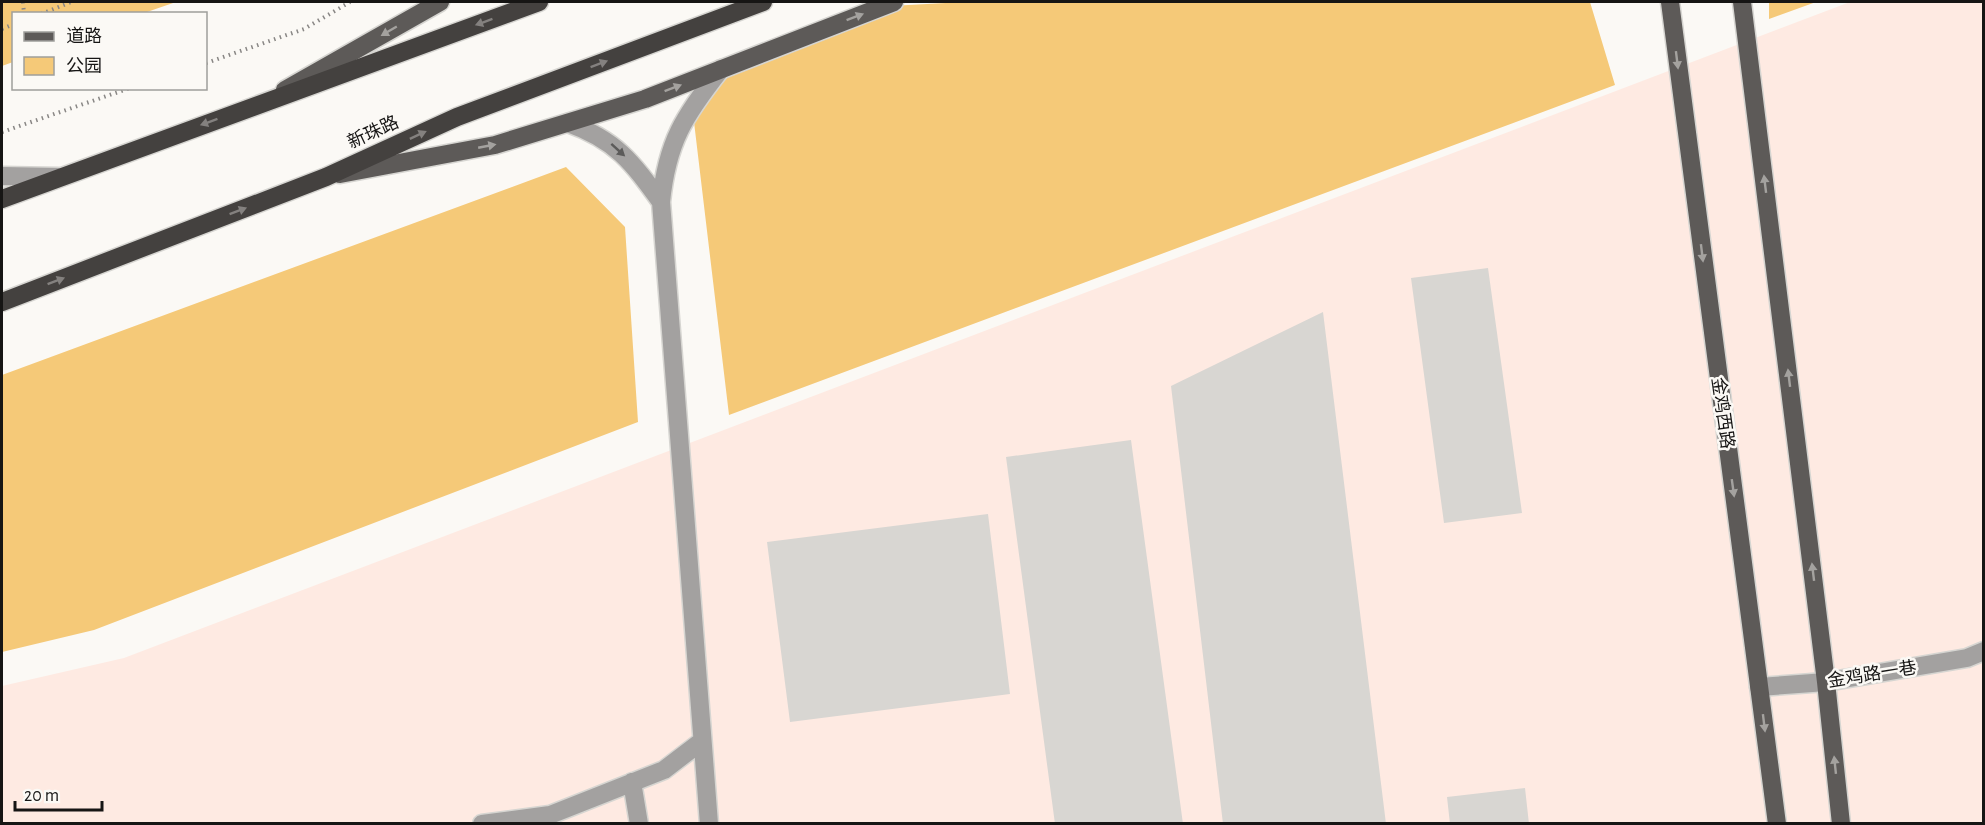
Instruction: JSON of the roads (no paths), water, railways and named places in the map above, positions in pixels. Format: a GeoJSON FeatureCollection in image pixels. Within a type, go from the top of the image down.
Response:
{"type":"FeatureCollection","features":[{"type":"Feature","properties":{"kind":"highway"},"geometry":{"type":"LineString","coordinates":[[2,199],[539,2]]}},
{"type":"Feature","properties":{"kind":"highway","name":"新珠路"},"geometry":{"type":"LineString","coordinates":[[2,302],[327,177],[457,117],[763,2]]}},
{"type":"Feature","properties":{"kind":"main road"},"geometry":{"type":"LineString","coordinates":[[264,102],[440,2]]}},
{"type":"Feature","properties":{"kind":"main road"},"geometry":{"type":"LineString","coordinates":[[327,177],[495,145],[568,123],[645,99],[894,2]]}},
{"type":"Feature","properties":{"kind":"main road","name":"金鸡西路"},"geometry":{"type":"LineString","coordinates":[[1670,2],[1777,824]]}},
{"type":"Feature","properties":{"kind":"main road"},"geometry":{"type":"LineString","coordinates":[[1744,7],[1826,682],[1840,824]]}},
{"type":"Feature","properties":{"kind":"street"},"geometry":{"type":"LineString","coordinates":[[709,824],[661,202],[664,173],[675,136],[692,107],[721,69]]}},
{"type":"Feature","properties":{"kind":"street"},"geometry":{"type":"LineString","coordinates":[[568,123],[596,133],[620,150],[661,202]]}},
{"type":"Feature","properties":{"kind":"street"},"geometry":{"type":"LineString","coordinates":[[2,176],[63,177]]}},
{"type":"Feature","properties":{"kind":"street","name":"金鸡路一巷"},"geometry":{"type":"LineString","coordinates":[[1759,687],[1826,682],[1967,658],[1983,651]]}},
{"type":"Feature","properties":{"kind":"street"},"geometry":{"type":"LineString","coordinates":[[482,824],[550,815],[664,770],[702,741]]}},
{"type":"Feature","properties":{"kind":"street"},"geometry":{"type":"LineString","coordinates":[[632,782],[639,824]]}}]}
